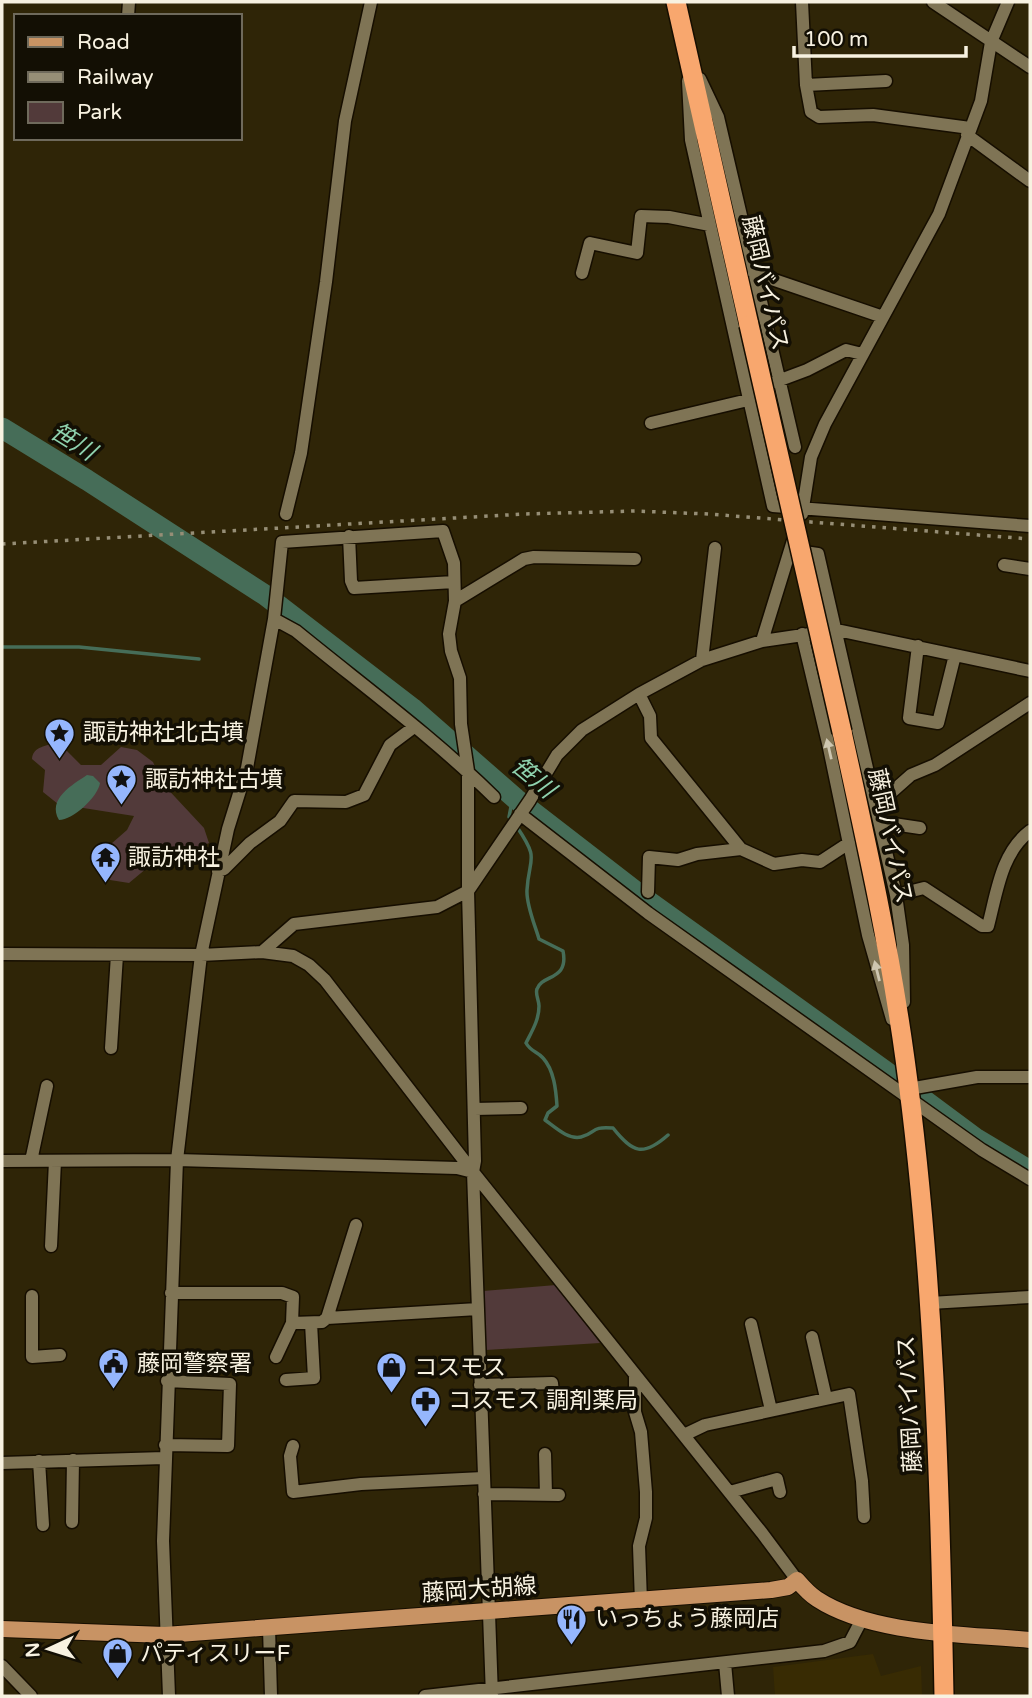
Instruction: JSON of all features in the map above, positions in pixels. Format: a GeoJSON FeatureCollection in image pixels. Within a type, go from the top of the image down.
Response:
{"type":"FeatureCollection","features":[{"type":"Feature","properties":{"kind":"highway","name":"藤岡バイパス"},"geometry":{"type":"LineString","coordinates":[[676,2],[885,926],[909,1093],[935,1376],[944,1696]]}},
{"type":"Feature","properties":{"kind":"main road"},"geometry":{"type":"LineString","coordinates":[[797,1580],[818,1600],[862,1619],[943,1633],[1030,1640]]}},
{"type":"Feature","properties":{"kind":"main road","name":"藤岡大胡線"},"geometry":{"type":"LineString","coordinates":[[2,1629],[165,1635],[641,1602],[771,1590],[788,1587],[797,1580]]}},
{"type":"Feature","properties":{"kind":"street"},"geometry":{"type":"LineString","coordinates":[[286,514],[302,453],[345,121],[371,2]]}},
{"type":"Feature","properties":{"kind":"street"},"geometry":{"type":"LineString","coordinates":[[802,2],[806,85],[811,112],[820,117],[873,116],[969,132],[1030,181]]}},
{"type":"Feature","properties":{"kind":"street"},"geometry":{"type":"LineString","coordinates":[[933,2],[1030,67]]}},
{"type":"Feature","properties":{"kind":"street"},"geometry":{"type":"LineString","coordinates":[[762,641],[804,508],[811,457],[825,424],[939,214],[981,101],[991,42],[1008,2]]}},
{"type":"Feature","properties":{"kind":"street"},"geometry":{"type":"LineString","coordinates":[[690,58],[688,97],[691,139],[773,506],[1030,526]]}},
{"type":"Feature","properties":{"kind":"street"},"geometry":{"type":"LineString","coordinates":[[690,58],[718,117],[795,447]]}},
{"type":"Feature","properties":{"kind":"street"},"geometry":{"type":"LineString","coordinates":[[806,85],[886,81]]}},
{"type":"Feature","properties":{"kind":"street"},"geometry":{"type":"LineString","coordinates":[[582,273],[590,243],[637,253],[642,216],[669,217],[710,225]]}},
{"type":"Feature","properties":{"kind":"street"},"geometry":{"type":"LineString","coordinates":[[754,274],[883,317]]}},
{"type":"Feature","properties":{"kind":"street"},"geometry":{"type":"LineString","coordinates":[[651,423],[747,395],[846,350],[862,354]]}},
{"type":"Feature","properties":{"kind":"street"},"geometry":{"type":"LineString","coordinates":[[757,438],[795,447],[811,457]]}},
{"type":"Feature","properties":{"kind":"street"},"geometry":{"type":"LineString","coordinates":[[169,1696],[163,1541],[164,1452],[177,1160],[201,955],[228,829],[247,768],[274,615],[282,542],[443,531],[454,563],[455,601],[449,634],[451,651],[460,678],[467,769],[475,1161],[473,1172],[492,1693]]}},
{"type":"Feature","properties":{"kind":"street"},"geometry":{"type":"LineString","coordinates":[[349,536],[351,581],[354,588],[454,582]]}},
{"type":"Feature","properties":{"kind":"street"},"geometry":{"type":"LineString","coordinates":[[702,660],[715,548]]}},
{"type":"Feature","properties":{"kind":"street"},"geometry":{"type":"LineString","coordinates":[[790,550],[818,554],[837,630],[896,895],[902,945],[905,1059]]}},
{"type":"Feature","properties":{"kind":"street"},"geometry":{"type":"LineString","coordinates":[[455,601],[529,557],[635,559]]}},
{"type":"Feature","properties":{"kind":"street"},"geometry":{"type":"LineString","coordinates":[[1004,565],[1030,569]]}},
{"type":"Feature","properties":{"kind":"street"},"geometry":{"type":"LineString","coordinates":[[274,615],[467,769],[494,797]]}},
{"type":"Feature","properties":{"kind":"street"},"geometry":{"type":"LineString","coordinates":[[261,952],[294,924],[437,907],[468,891],[557,755],[582,730],[639,694],[702,660],[762,641],[837,630],[1030,671]]}},
{"type":"Feature","properties":{"kind":"street"},"geometry":{"type":"LineString","coordinates":[[802,635],[882,989],[905,1059]]}},
{"type":"Feature","properties":{"kind":"street"},"geometry":{"type":"LineString","coordinates":[[918,646],[909,718],[938,723],[955,655]]}},
{"type":"Feature","properties":{"kind":"street"},"geometry":{"type":"LineString","coordinates":[[639,694],[650,716],[651,738],[741,849],[774,864],[802,860],[820,862],[849,843]]}},
{"type":"Feature","properties":{"kind":"street"},"geometry":{"type":"LineString","coordinates":[[876,806],[912,775],[944,760],[1022,711],[1030,703]]}},
{"type":"Feature","properties":{"kind":"street"},"geometry":{"type":"LineString","coordinates":[[218,871],[224,869],[250,843],[281,821],[294,801],[346,802],[364,795],[378,763],[390,745],[414,727]]}},
{"type":"Feature","properties":{"kind":"street"},"geometry":{"type":"LineString","coordinates":[[517,818],[648,913],[909,1093],[982,1150],[1030,1179]]}},
{"type":"Feature","properties":{"kind":"street"},"geometry":{"type":"LineString","coordinates":[[880,822],[920,828]]}},
{"type":"Feature","properties":{"kind":"street"},"geometry":{"type":"LineString","coordinates":[[896,895],[924,888],[982,926],[988,926],[1002,873],[1013,848],[1030,831]]}},
{"type":"Feature","properties":{"kind":"street"},"geometry":{"type":"LineString","coordinates":[[648,892],[649,857],[678,860],[697,854],[741,849]]}},
{"type":"Feature","properties":{"kind":"street"},"geometry":{"type":"LineString","coordinates":[[2,954],[201,955],[261,952],[293,956],[309,965],[325,980],[473,1172],[730,1492],[797,1580]]}},
{"type":"Feature","properties":{"kind":"street"},"geometry":{"type":"LineString","coordinates":[[111,1048],[117,955]]}},
{"type":"Feature","properties":{"kind":"street"},"geometry":{"type":"LineString","coordinates":[[909,1093],[977,1077],[1030,1077]]}},
{"type":"Feature","properties":{"kind":"street"},"geometry":{"type":"LineString","coordinates":[[31,1161],[47,1086]]}},
{"type":"Feature","properties":{"kind":"street"},"geometry":{"type":"LineString","coordinates":[[474,1109],[521,1108]]}},
{"type":"Feature","properties":{"kind":"street"},"geometry":{"type":"LineString","coordinates":[[2,1161],[177,1160],[457,1168],[473,1172]]}},
{"type":"Feature","properties":{"kind":"street"},"geometry":{"type":"LineString","coordinates":[[51,1245],[55,1161]]}},
{"type":"Feature","properties":{"kind":"street"},"geometry":{"type":"LineString","coordinates":[[292,1323],[322,1322],[327,1318],[356,1225]]}},
{"type":"Feature","properties":{"kind":"street"},"geometry":{"type":"LineString","coordinates":[[171,1293],[282,1293],[293,1297],[292,1323],[276,1357]]}},
{"type":"Feature","properties":{"kind":"street"},"geometry":{"type":"LineString","coordinates":[[32,1296],[32,1357],[60,1355]]}},
{"type":"Feature","properties":{"kind":"street"},"geometry":{"type":"LineString","coordinates":[[929,1303],[1030,1297]]}},
{"type":"Feature","properties":{"kind":"street"},"geometry":{"type":"LineString","coordinates":[[327,1318],[478,1308]]}},
{"type":"Feature","properties":{"kind":"street"},"geometry":{"type":"LineString","coordinates":[[286,1380],[314,1378],[311,1322]]}},
{"type":"Feature","properties":{"kind":"street"},"geometry":{"type":"LineString","coordinates":[[751,1324],[771,1410]]}},
{"type":"Feature","properties":{"kind":"street"},"geometry":{"type":"LineString","coordinates":[[812,1338],[825,1398]]}},
{"type":"Feature","properties":{"kind":"street"},"geometry":{"type":"LineString","coordinates":[[635,1375],[635,1412],[642,1432],[646,1492],[646,1518],[639,1546],[641,1602]]}},
{"type":"Feature","properties":{"kind":"street"},"geometry":{"type":"LineString","coordinates":[[2,1463],[72,1460],[228,1446],[230,1384],[167,1381]]}},
{"type":"Feature","properties":{"kind":"street"},"geometry":{"type":"LineString","coordinates":[[480,1385],[552,1383],[554,1403]]}},
{"type":"Feature","properties":{"kind":"street"},"geometry":{"type":"LineString","coordinates":[[684,1435],[699,1427],[849,1394],[862,1481],[864,1517]]}},
{"type":"Feature","properties":{"kind":"street"},"geometry":{"type":"LineString","coordinates":[[293,1446],[290,1456],[293,1492],[361,1484],[483,1478]]}},
{"type":"Feature","properties":{"kind":"street"},"geometry":{"type":"LineString","coordinates":[[545,1454],[545,1495]]}},
{"type":"Feature","properties":{"kind":"street"},"geometry":{"type":"LineString","coordinates":[[72,1460],[72,1522]]}},
{"type":"Feature","properties":{"kind":"street"},"geometry":{"type":"LineString","coordinates":[[39,1461],[44,1525]]}},
{"type":"Feature","properties":{"kind":"street"},"geometry":{"type":"LineString","coordinates":[[730,1492],[777,1479],[780,1492]]}},
{"type":"Feature","properties":{"kind":"street"},"geometry":{"type":"LineString","coordinates":[[484,1494],[559,1495]]}},
{"type":"Feature","properties":{"kind":"street"},"geometry":{"type":"LineString","coordinates":[[425,1696],[492,1693],[824,1651],[850,1642],[862,1619]]}},
{"type":"Feature","properties":{"kind":"street"},"geometry":{"type":"LineString","coordinates":[[269,1628],[271,1696]]}},
{"type":"Feature","properties":{"kind":"street"},"geometry":{"type":"LineString","coordinates":[[725,1663],[728,1696]]}},
{"type":"Feature","properties":{"kind":"street"},"geometry":{"type":"LineString","coordinates":[[2,1666],[31,1696]]}},
{"type":"Feature","properties":{"kind":"shaded area"},"geometry":{"type":"Polygon","coordinates":[[[87,775],[93,776],[100,783],[95,795],[78,812],[59,820],[56,806],[59,799],[68,788],[87,775]]]}},
{"type":"Feature","properties":{"kind":"shaded area"},"geometry":{"type":"Polygon","coordinates":[[[873,1654],[881,1676],[921,1666],[922,1696],[775,1696],[773,1667],[873,1654]]]}},
{"type":"Feature","properties":{"kind":"green space"},"geometry":{"type":"Polygon","coordinates":[[[51,744],[67,751],[81,765],[101,765],[121,747],[137,750],[153,762],[162,783],[204,828],[209,843],[186,853],[159,858],[129,883],[110,880],[111,844],[127,830],[134,816],[58,804],[43,792],[45,770],[32,759],[36,750],[51,744]]]}},
{"type":"Feature","properties":{"kind":"green space"},"geometry":{"type":"Polygon","coordinates":[[[556,1285],[600,1343],[486,1350],[483,1291],[556,1285]]]}},
{"type":"Feature","properties":{"kind":"waterway","name":"笹川"},"geometry":{"type":"LineString","coordinates":[[2,428],[265,595],[412,708],[516,799],[648,901],[975,1138],[1030,1171]]}},
{"type":"Feature","properties":{"kind":"waterway"},"geometry":{"type":"LineString","coordinates":[[2,647],[79,647],[199,659]]}},
{"type":"Feature","properties":{"kind":"waterway"},"geometry":{"type":"LineString","coordinates":[[512,821],[509,817],[513,796]]}},
{"type":"Feature","properties":{"kind":"waterway"},"geometry":{"type":"LineString","coordinates":[[517,827],[531,853],[527,896],[539,939],[563,951],[564,961],[559,972],[540,984],[537,989],[538,1016],[526,1043],[547,1063],[554,1080],[557,1106],[548,1113],[545,1120],[571,1137],[581,1137],[601,1128],[613,1128],[627,1143],[639,1149],[652,1147],[668,1135]]}},
{"type":"Feature","properties":{"kind":"railway"},"geometry":{"type":"LineString","coordinates":[[2,544],[524,514],[635,511],[708,514],[1030,539]]}},
{"type":"Feature","properties":{"kind":"place","name":"諏訪神社北古墳"},"geometry":{"type":"Point","coordinates":[60,760]}},
{"type":"Feature","properties":{"kind":"place","name":"諏訪神社古墳"},"geometry":{"type":"Point","coordinates":[122,807]}},
{"type":"Feature","properties":{"kind":"place","name":"諏訪神社"},"geometry":{"type":"Point","coordinates":[105,885]}},
{"type":"Feature","properties":{"kind":"place","name":"藤岡警察署"},"geometry":{"type":"Point","coordinates":[114,1391]}},
{"type":"Feature","properties":{"kind":"place","name":"コスモス"},"geometry":{"type":"Point","coordinates":[391,1395]}},
{"type":"Feature","properties":{"kind":"place","name":"コスモス 調剤薬局"},"geometry":{"type":"Point","coordinates":[425,1428]}},
{"type":"Feature","properties":{"kind":"place","name":"いっちょう藤岡店"},"geometry":{"type":"Point","coordinates":[572,1646]}},
{"type":"Feature","properties":{"kind":"place","name":"パティスリーF"},"geometry":{"type":"Point","coordinates":[117,1681]}}]}
